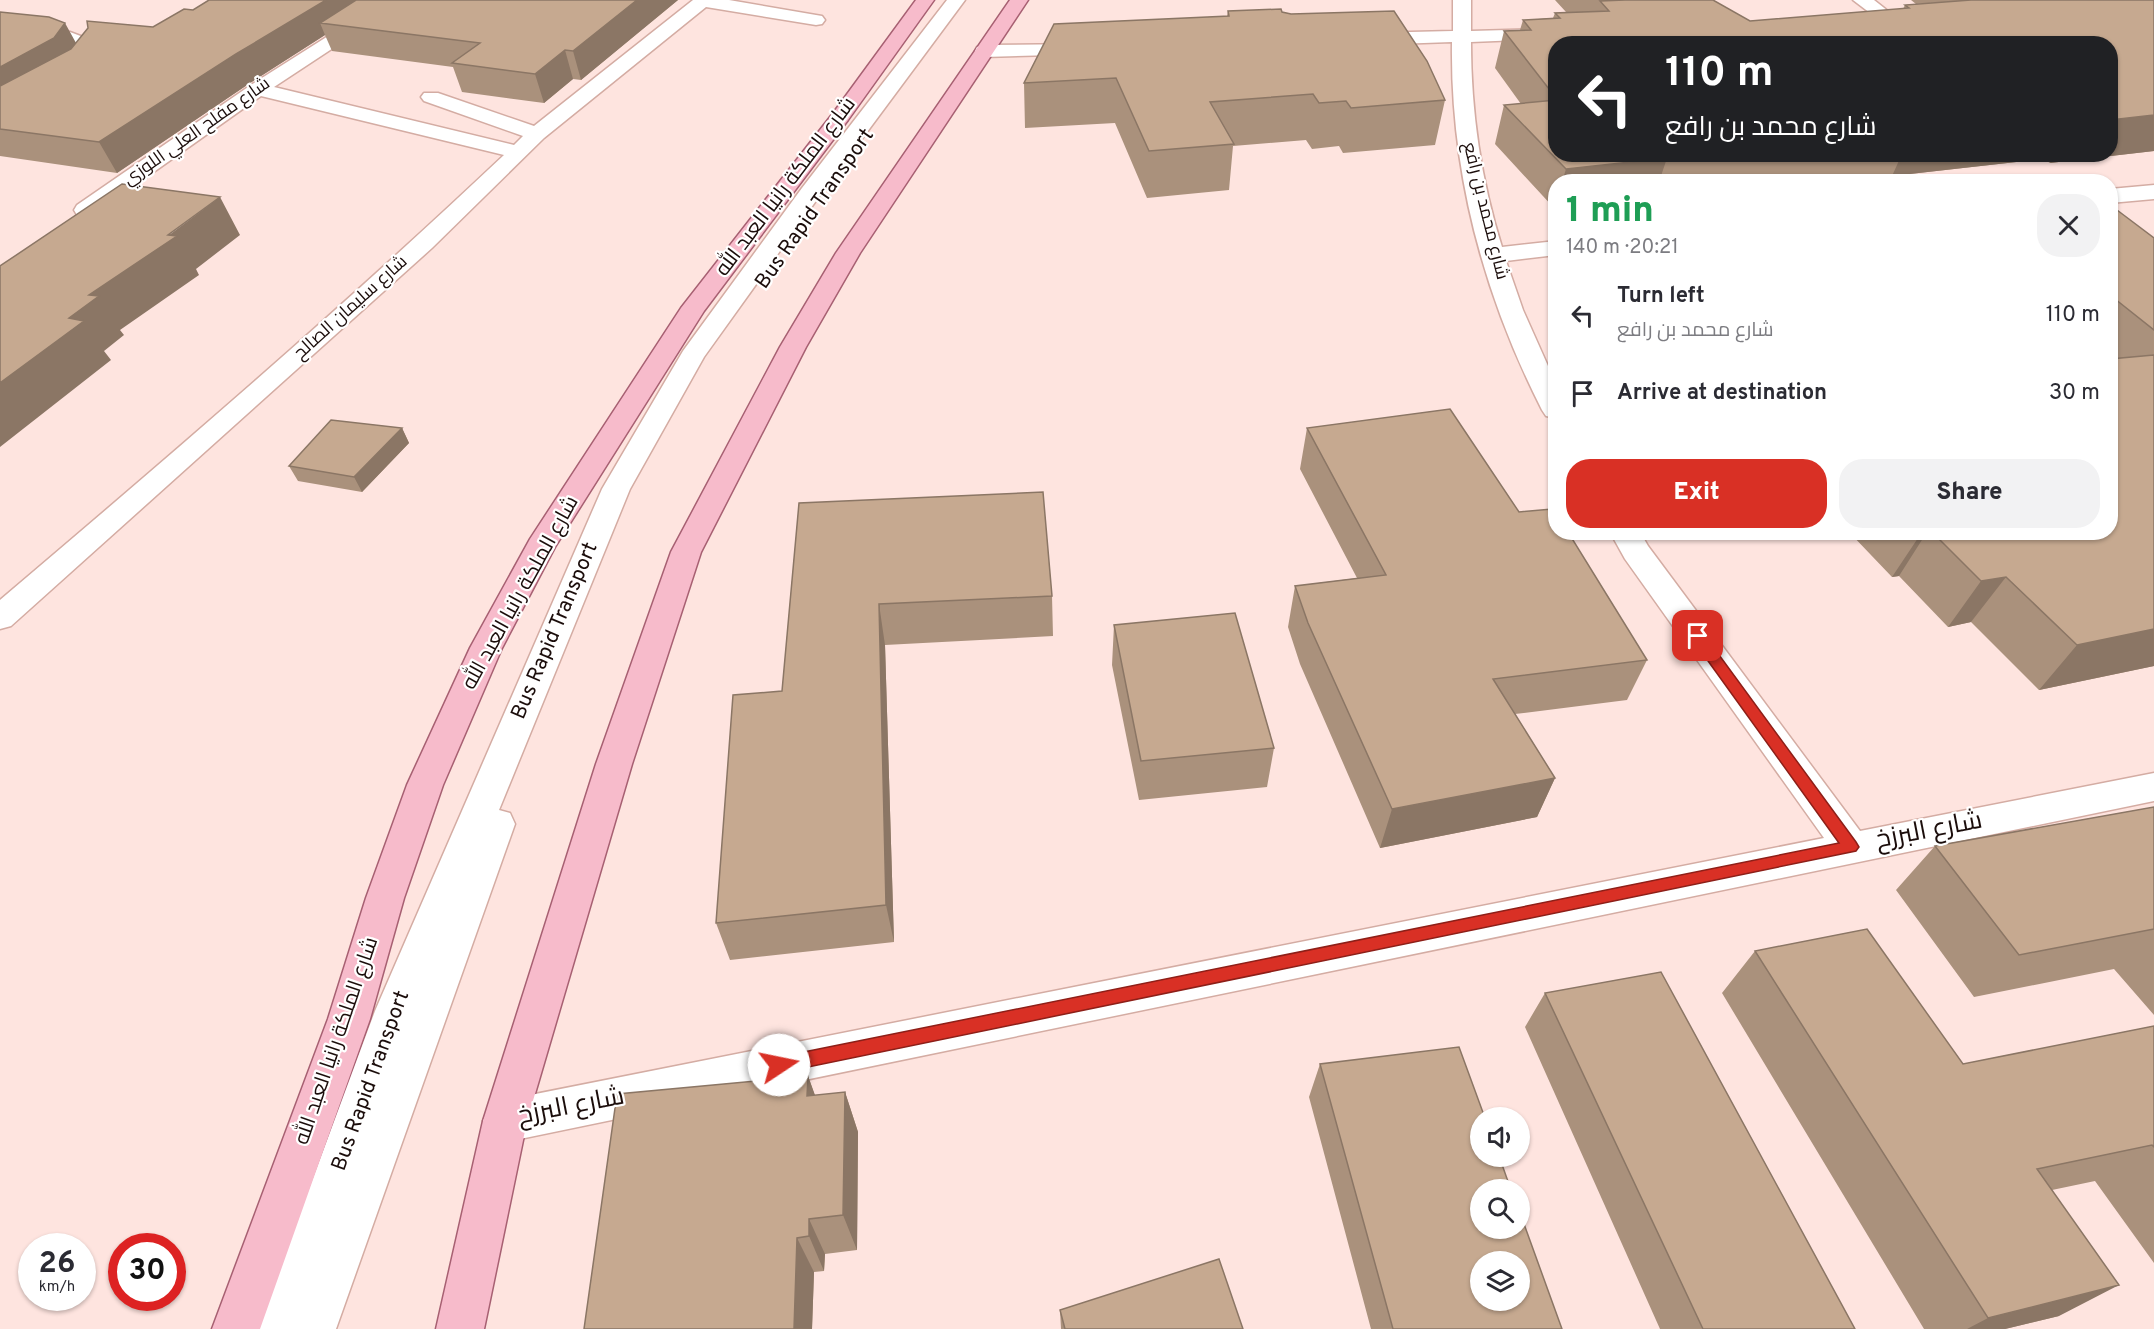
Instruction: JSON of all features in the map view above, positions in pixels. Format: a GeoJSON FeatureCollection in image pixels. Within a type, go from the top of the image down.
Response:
{"type":"FeatureCollection","features":[{"type":"Feature","properties":{"kind":"main road","name":"شارع الملكة رانيا العبد الله"},"geometry":{"type":"LineString","coordinates":[[236,1329],[349,1019],[385,898],[425,785],[486,648],[542,546],[693,308],[841,116],[925,0]]}},
{"type":"Feature","properties":{"kind":"main road"},"geometry":{"type":"LineString","coordinates":[[460,1329],[505,1121],[614,764],[686,552],[793,347],[848,253],[1020,0]]}},
{"type":"Feature","properties":{"kind":"street","name":"شارع مفلح العلي اللوزي"},"geometry":{"type":"LineString","coordinates":[[67,223],[258,89],[397,0]]}},
{"type":"Feature","properties":{"kind":"street"},"geometry":{"type":"LineString","coordinates":[[704,0],[816,20]]}},
{"type":"Feature","properties":{"kind":"street","name":"شارع سليمان الصالح"},"geometry":{"type":"LineString","coordinates":[[0,618],[143,494],[424,243],[537,134],[704,0]]}},
{"type":"Feature","properties":{"kind":"street","name":"Bus Rapid Transport"},"geometry":{"type":"LineString","coordinates":[[281,1329],[396,1011],[616,489],[692,356],[810,192],[956,0]]}},
{"type":"Feature","properties":{"kind":"street","name":"Bus Rapid Transport"},"geometry":{"type":"LineString","coordinates":[[312,1329],[519,764],[636,500],[703,372],[821,195],[973,0]]}},
{"type":"Feature","properties":{"kind":"street","name":"شارع محمد بن رافع"},"geometry":{"type":"LineString","coordinates":[[1462,0],[1465,127],[1473,180],[1493,255],[1514,318],[1548,397]]}},
{"type":"Feature","properties":{"kind":"street"},"geometry":{"type":"LineString","coordinates":[[1861,8],[1884,15],[1906,13]]}},
{"type":"Feature","properties":{"kind":"street"},"geometry":{"type":"LineString","coordinates":[[0,30],[70,38],[92,47],[93,55],[79,72],[0,117]]}},
{"type":"Feature","properties":{"kind":"street"},"geometry":{"type":"LineString","coordinates":[[1347,40],[1559,33]]}},
{"type":"Feature","properties":{"kind":"street"},"geometry":{"type":"LineString","coordinates":[[984,51],[1098,50]]}},
{"type":"Feature","properties":{"kind":"street"},"geometry":{"type":"LineString","coordinates":[[258,89],[519,152]]}},
{"type":"Feature","properties":{"kind":"street"},"geometry":{"type":"LineString","coordinates":[[431,97],[537,134]]}},
{"type":"Feature","properties":{"kind":"street"},"geometry":{"type":"LineString","coordinates":[[2118,195],[2154,192]]}},
{"type":"Feature","properties":{"kind":"street"},"geometry":{"type":"LineString","coordinates":[[1493,255],[1548,250]]}},
{"type":"Feature","properties":{"kind":"street"},"geometry":{"type":"LineString","coordinates":[[1629,540],[1851,847]]}},
{"type":"Feature","properties":{"kind":"street","name":"شارع البرزخ"},"geometry":{"type":"LineString","coordinates":[[505,1121],[2154,787]]}},
{"type":"Feature","properties":{"kind":"building"},"geometry":{"type":"Polygon","coordinates":[[[209,0],[326,0],[236,54],[99,142],[0,129],[0,86],[71,49],[88,28],[87,21],[153,27],[184,9],[193,10],[209,0]]]}},
{"type":"Feature","properties":{"kind":"building"},"geometry":{"type":"Polygon","coordinates":[[[356,0],[637,0],[573,51],[565,50],[535,74],[452,63],[480,43],[320,23],[356,0]]]}},
{"type":"Feature","properties":{"kind":"building"},"geometry":{"type":"Polygon","coordinates":[[[1713,0],[1750,21],[1909,8],[1905,5],[1971,0],[2154,0],[2154,115],[2118,119],[2118,36],[1548,36],[1548,88],[1504,31],[1531,30],[1523,20],[1560,18],[1555,13],[1609,11],[1600,1],[1713,0]]]}},
{"type":"Feature","properties":{"kind":"building"},"geometry":{"type":"Polygon","coordinates":[[[1281,9],[1282,12],[1291,14],[1394,11],[1427,61],[1445,100],[1351,108],[1346,101],[1319,103],[1313,94],[1210,102],[1234,144],[1149,151],[1116,78],[1024,83],[1054,24],[1229,16],[1228,11],[1281,9]]]}},
{"type":"Feature","properties":{"kind":"building"},"geometry":{"type":"Polygon","coordinates":[[[0,12],[49,17],[65,23],[54,38],[0,67],[0,12]]]}},
{"type":"Feature","properties":{"kind":"building"},"geometry":{"type":"Polygon","coordinates":[[[1548,101],[1548,150],[1504,105],[1548,101]]]}},
{"type":"Feature","properties":{"kind":"building"},"geometry":{"type":"Polygon","coordinates":[[[1559,162],[1630,162],[1566,169],[1559,162]]]}},
{"type":"Feature","properties":{"kind":"building"},"geometry":{"type":"Polygon","coordinates":[[[122,184],[220,197],[168,235],[177,236],[89,295],[99,296],[69,318],[84,321],[0,383],[0,266],[122,184]]]}},
{"type":"Feature","properties":{"kind":"building"},"geometry":{"type":"Polygon","coordinates":[[[2118,211],[2154,238],[2154,330],[2118,301],[2118,211]]]}},
{"type":"Feature","properties":{"kind":"building"},"geometry":{"type":"Polygon","coordinates":[[[2154,355],[2154,629],[2077,645],[2006,577],[1981,581],[1940,540],[2118,540],[2118,358],[2154,355]]]}},
{"type":"Feature","properties":{"kind":"building"},"geometry":{"type":"Polygon","coordinates":[[[1450,409],[1519,512],[1548,509],[1548,540],[1573,540],[1647,660],[1493,679],[1555,778],[1392,809],[1308,623],[1295,586],[1386,575],[1307,428],[1450,409]]]}},
{"type":"Feature","properties":{"kind":"building"},"geometry":{"type":"Polygon","coordinates":[[[331,420],[402,428],[354,477],[289,466],[331,420]]]}},
{"type":"Feature","properties":{"kind":"building"},"geometry":{"type":"Polygon","coordinates":[[[1043,492],[1052,596],[879,604],[886,905],[716,923],[733,695],[782,691],[799,503],[1043,492]]]}},
{"type":"Feature","properties":{"kind":"building"},"geometry":{"type":"Polygon","coordinates":[[[1235,613],[1274,748],[1141,761],[1114,625],[1235,613]]]}},
{"type":"Feature","properties":{"kind":"building"},"geometry":{"type":"Polygon","coordinates":[[[2154,807],[2154,929],[2019,955],[1935,846],[2154,807]]]}},
{"type":"Feature","properties":{"kind":"building"},"geometry":{"type":"Polygon","coordinates":[[[1867,929],[1963,1064],[2154,1026],[2154,1147],[2152,1145],[2037,1169],[2119,1285],[1988,1318],[1755,951],[1867,929]]]}},
{"type":"Feature","properties":{"kind":"building"},"geometry":{"type":"Polygon","coordinates":[[[1661,972],[1855,1329],[1703,1329],[1545,993],[1661,972]]]}},
{"type":"Feature","properties":{"kind":"building"},"geometry":{"type":"Polygon","coordinates":[[[1459,1047],[1481,1107],[1470,1107],[1470,1167],[1503,1167],[1507,1179],[1470,1179],[1470,1239],[1529,1239],[1562,1329],[1393,1329],[1320,1064],[1459,1047]]]}},
{"type":"Feature","properties":{"kind":"building"},"geometry":{"type":"Polygon","coordinates":[[[808,1076],[807,1096],[845,1092],[843,1215],[809,1219],[809,1236],[797,1238],[794,1329],[584,1329],[617,1094],[808,1076]]]}},
{"type":"Feature","properties":{"kind":"building"},"geometry":{"type":"Polygon","coordinates":[[[1219,1259],[1243,1329],[1065,1329],[1060,1310],[1219,1259]]]}},
{"type":"Feature","properties":{"kind":"route"},"geometry":{"type":"LineString","coordinates":[[779,1065],[1851,847],[1698,636]]}}]}
